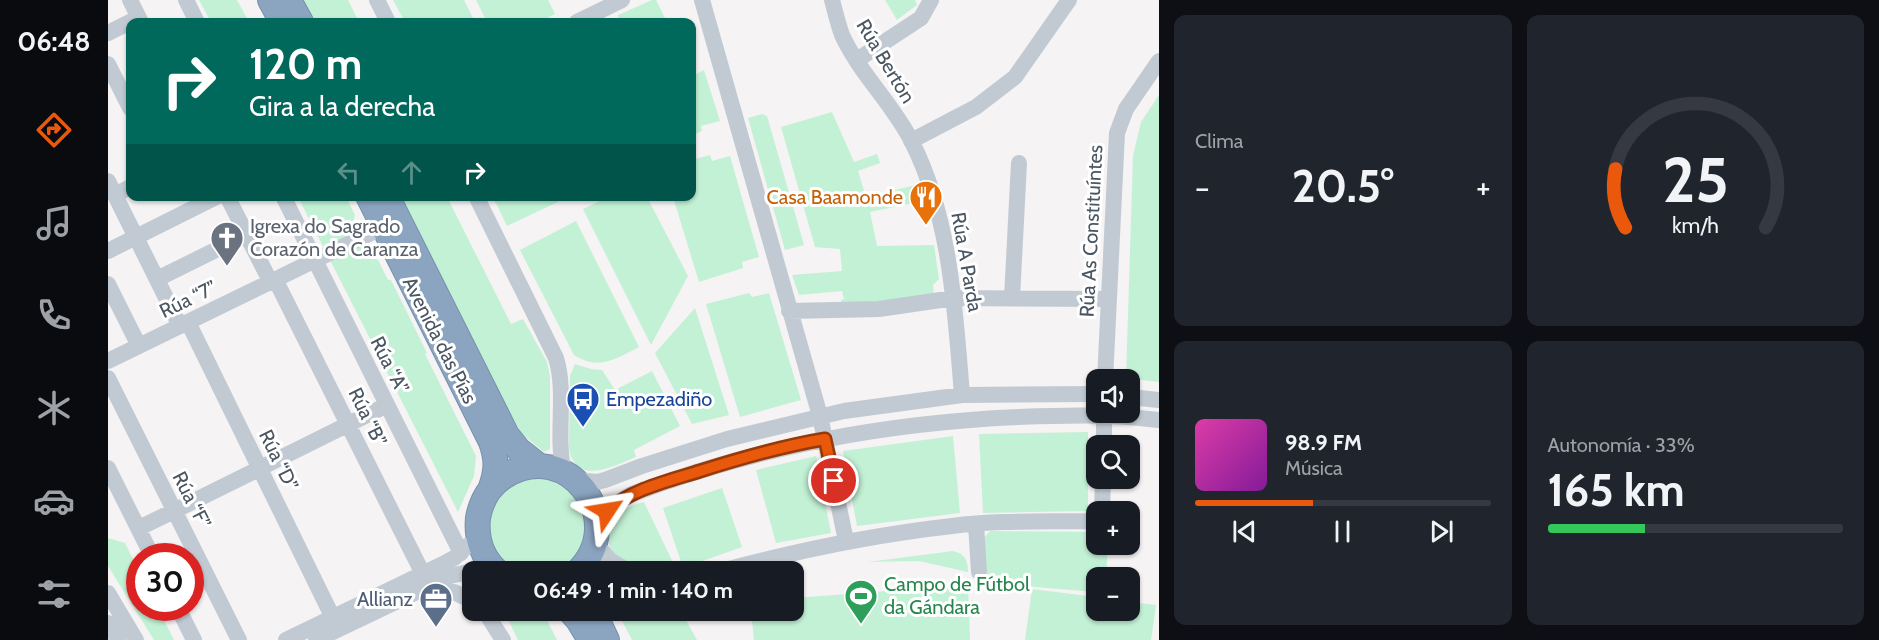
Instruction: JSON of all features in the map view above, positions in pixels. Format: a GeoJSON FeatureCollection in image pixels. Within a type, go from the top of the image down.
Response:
{"type":"FeatureCollection","features":[{"type":"Feature","properties":{"kind":"highway"},"geometry":{"type":"LineString","coordinates":[[270,0],[280,18]]}},
{"type":"Feature","properties":{"kind":"highway"},"geometry":{"type":"LineString","coordinates":[[290,0],[299,18]]}},
{"type":"Feature","properties":{"kind":"highway","name":"Avenida das Pías"},"geometry":{"type":"LineString","coordinates":[[370,201],[496,456],[497,471],[483,500],[478,524]]}},
{"type":"Feature","properties":{"kind":"highway","name":"Avenida das Pías"},"geometry":{"type":"LineString","coordinates":[[390,201],[507,435],[519,450],[538,465]]}},
{"type":"Feature","properties":{"kind":"highway"},"geometry":{"type":"LineString","coordinates":[[491,487],[513,471],[538,465],[550,467],[570,476],[591,500],[596,534],[591,554],[586,561]]}},
{"type":"Feature","properties":{"kind":"highway"},"geometry":{"type":"LineString","coordinates":[[478,524],[477,534],[490,561]]}},
{"type":"Feature","properties":{"kind":"highway"},"geometry":{"type":"LineString","coordinates":[[579,621],[590,640]]}},
{"type":"Feature","properties":{"kind":"highway"},"geometry":{"type":"LineString","coordinates":[[598,621],[607,640]]}},
{"type":"Feature","properties":{"kind":"street"},"geometry":{"type":"LineString","coordinates":[[130,0],[139,18]]}},
{"type":"Feature","properties":{"kind":"street"},"geometry":{"type":"LineString","coordinates":[[186,0],[195,18]]}},
{"type":"Feature","properties":{"kind":"street"},"geometry":{"type":"LineString","coordinates":[[377,0],[386,18]]}},
{"type":"Feature","properties":{"kind":"street"},"geometry":{"type":"LineString","coordinates":[[582,18],[596,6],[622,0]]}},
{"type":"Feature","properties":{"kind":"street"},"geometry":{"type":"LineString","coordinates":[[702,0],[820,416],[846,541]]}},
{"type":"Feature","properties":{"kind":"street","name":"Rúa Bertón"},"geometry":{"type":"LineString","coordinates":[[832,0],[842,34],[911,141]]}},
{"type":"Feature","properties":{"kind":"street"},"geometry":{"type":"LineString","coordinates":[[857,60],[921,18],[932,0]]}},
{"type":"Feature","properties":{"kind":"street"},"geometry":{"type":"LineString","coordinates":[[911,141],[976,107],[1015,78],[1069,0]]}},
{"type":"Feature","properties":{"kind":"street"},"geometry":{"type":"LineString","coordinates":[[108,33],[126,26]]}},
{"type":"Feature","properties":{"kind":"street","name":"Rúa As Constituíntes"},"geometry":{"type":"LineString","coordinates":[[1105,369],[1117,133],[1126,109],[1159,61]]}},
{"type":"Feature","properties":{"kind":"street"},"geometry":{"type":"LineString","coordinates":[[108,64],[126,100]]}},
{"type":"Feature","properties":{"kind":"street","name":"Rúa A Parda"},"geometry":{"type":"LineString","coordinates":[[911,141],[933,192],[951,275],[962,395]]}},
{"type":"Feature","properties":{"kind":"street","name":"Rúa A Parda"},"geometry":{"type":"LineString","coordinates":[[1012,298],[1019,163]]}},
{"type":"Feature","properties":{"kind":"street"},"geometry":{"type":"LineString","coordinates":[[111,188],[126,187]]}},
{"type":"Feature","properties":{"kind":"street","name":"Rúa “D”"},"geometry":{"type":"LineString","coordinates":[[111,188],[157,279],[184,324],[260,468],[333,618]]}},
{"type":"Feature","properties":{"kind":"street"},"geometry":{"type":"LineString","coordinates":[[108,251],[208,201]]}},
{"type":"Feature","properties":{"kind":"street","name":"Rúa “B”"},"geometry":{"type":"LineString","coordinates":[[229,201],[348,423],[420,583]]}},
{"type":"Feature","properties":{"kind":"street","name":"Rúa “A”"},"geometry":{"type":"LineString","coordinates":[[286,201],[461,553]]}},
{"type":"Feature","properties":{"kind":"street"},"geometry":{"type":"LineString","coordinates":[[478,201],[556,358],[560,372],[560,447],[570,476],[597,482],[727,439],[820,416],[962,395],[1086,394]]}},
{"type":"Feature","properties":{"kind":"street","name":"Rúa “7”"},"geometry":{"type":"LineString","coordinates":[[108,361],[383,227]]}},
{"type":"Feature","properties":{"kind":"street"},"geometry":{"type":"LineString","coordinates":[[157,279],[246,235]]}},
{"type":"Feature","properties":{"kind":"street"},"geometry":{"type":"LineString","coordinates":[[108,284],[139,346]]}},
{"type":"Feature","properties":{"kind":"street"},"geometry":{"type":"LineString","coordinates":[[789,311],[879,309],[954,298],[1108,299]]}},
{"type":"Feature","properties":{"kind":"street","name":"Rúa “F”"},"geometry":{"type":"LineString","coordinates":[[108,378],[239,640]]}},
{"type":"Feature","properties":{"kind":"street"},"geometry":{"type":"LineString","coordinates":[[1140,398],[1159,400]]}},
{"type":"Feature","properties":{"kind":"street"},"geometry":{"type":"LineString","coordinates":[[137,526],[143,526],[174,511],[387,405]]}},
{"type":"Feature","properties":{"kind":"street"},"geometry":{"type":"LineString","coordinates":[[612,561],[596,534],[607,511],[617,502],[647,489],[734,461],[825,439],[963,420],[1086,414]]}},
{"type":"Feature","properties":{"kind":"street"},"geometry":{"type":"LineString","coordinates":[[1140,418],[1159,420]]}},
{"type":"Feature","properties":{"kind":"street"},"geometry":{"type":"LineString","coordinates":[[108,468],[146,543]]}},
{"type":"Feature","properties":{"kind":"street"},"geometry":{"type":"LineString","coordinates":[[756,561],[846,541],[976,524],[1086,521]]}},
{"type":"Feature","properties":{"kind":"street"},"geometry":{"type":"LineString","coordinates":[[316,640],[420,583],[461,553],[478,524]]}},
{"type":"Feature","properties":{"kind":"street"},"geometry":{"type":"LineString","coordinates":[[976,524],[979,572]]}},
{"type":"Feature","properties":{"kind":"street"},"geometry":{"type":"LineString","coordinates":[[286,640],[333,618],[420,583],[462,573]]}},
{"type":"Feature","properties":{"kind":"street"},"geometry":{"type":"LineString","coordinates":[[420,583],[462,596]]}},
{"type":"Feature","properties":{"kind":"street"},"geometry":{"type":"LineString","coordinates":[[108,593],[136,640]]}},
{"type":"Feature","properties":{"kind":"street"},"geometry":{"type":"LineString","coordinates":[[184,621],[194,640]]}},
{"type":"Feature","properties":{"kind":"street"},"geometry":{"type":"LineString","coordinates":[[491,621],[503,640]]}},
{"type":"Feature","properties":{"kind":"street"},"geometry":{"type":"LineString","coordinates":[[108,623],[118,640]]}},
{"type":"Feature","properties":{"kind":"green space"},"geometry":{"type":"Polygon","coordinates":[[[199,0],[237,0],[247,18],[209,18],[199,0]]]}},
{"type":"Feature","properties":{"kind":"green space"},"geometry":{"type":"Polygon","coordinates":[[[304,0],[348,0],[357,18],[313,18],[304,0]]]}},
{"type":"Feature","properties":{"kind":"green space"},"geometry":{"type":"Polygon","coordinates":[[[393,0],[464,0],[473,18],[403,18],[393,0]]]}},
{"type":"Feature","properties":{"kind":"green space"},"geometry":{"type":"Polygon","coordinates":[[[476,0],[548,0],[555,14],[547,18],[485,18],[476,0]]]}},
{"type":"Feature","properties":{"kind":"green space"},"geometry":{"type":"Polygon","coordinates":[[[656,0],[665,18],[619,18],[618,15],[656,0]]]}},
{"type":"Feature","properties":{"kind":"green space"},"geometry":{"type":"Polygon","coordinates":[[[885,0],[915,0],[917,5],[897,20],[885,0]]]}},
{"type":"Feature","properties":{"kind":"green space"},"geometry":{"type":"Polygon","coordinates":[[[704,70],[720,121],[701,126],[702,131],[696,133],[696,74],[704,70]]]}},
{"type":"Feature","properties":{"kind":"green space"},"geometry":{"type":"Polygon","coordinates":[[[1159,95],[1159,382],[1140,380],[1140,369],[1126,369],[1133,156],[1141,122],[1159,95]]]}},
{"type":"Feature","properties":{"kind":"green space"},"geometry":{"type":"Polygon","coordinates":[[[832,112],[854,162],[877,154],[880,163],[858,171],[866,197],[916,185],[923,201],[870,212],[877,246],[934,245],[939,279],[933,285],[934,297],[842,305],[841,300],[844,299],[842,291],[799,295],[792,275],[842,271],[840,249],[815,247],[781,127],[832,112]]]}},
{"type":"Feature","properties":{"kind":"green space"},"geometry":{"type":"Polygon","coordinates":[[[762,114],[767,116],[804,245],[785,250],[748,118],[762,114]]]}},
{"type":"Feature","properties":{"kind":"green space"},"geometry":{"type":"Polygon","coordinates":[[[710,155],[712,161],[730,156],[759,257],[742,262],[743,268],[699,282],[674,201],[696,201],[696,159],[710,155]]]}},
{"type":"Feature","properties":{"kind":"green space"},"geometry":{"type":"Polygon","coordinates":[[[300,201],[348,201],[355,215],[352,226],[365,253],[378,260],[388,280],[391,280],[476,456],[474,476],[458,512],[300,201]]]}},
{"type":"Feature","properties":{"kind":"green space"},"geometry":{"type":"Polygon","coordinates":[[[403,201],[449,201],[511,324],[523,319],[547,362],[550,376],[550,449],[544,452],[522,434],[403,201]]]}},
{"type":"Feature","properties":{"kind":"green space"},"geometry":{"type":"Polygon","coordinates":[[[495,201],[560,201],[507,226],[495,201]]]}},
{"type":"Feature","properties":{"kind":"green space"},"geometry":{"type":"Polygon","coordinates":[[[600,201],[649,201],[688,276],[651,345],[583,209],[600,201]]]}},
{"type":"Feature","properties":{"kind":"green space"},"geometry":{"type":"Polygon","coordinates":[[[576,221],[639,347],[607,362],[591,362],[574,355],[520,250],[576,221]]]}},
{"type":"Feature","properties":{"kind":"green space"},"geometry":{"type":"Polygon","coordinates":[[[749,293],[752,297],[769,293],[801,400],[740,417],[706,304],[749,293]]]}},
{"type":"Feature","properties":{"kind":"green space"},"geometry":{"type":"Polygon","coordinates":[[[695,308],[729,415],[692,424],[655,353],[695,308]]]}},
{"type":"Feature","properties":{"kind":"green space"},"geometry":{"type":"Polygon","coordinates":[[[575,364],[602,370],[615,390],[652,371],[680,426],[634,450],[636,457],[617,465],[596,470],[579,467],[573,460],[569,448],[570,376],[575,364]]]}},
{"type":"Feature","properties":{"kind":"green space"},"geometry":{"type":"Polygon","coordinates":[[[1088,432],[1086,435],[1088,501],[1086,501],[1086,511],[983,513],[979,434],[1088,432]]]}},
{"type":"Feature","properties":{"kind":"green space"},"geometry":{"type":"Polygon","coordinates":[[[953,436],[960,513],[857,526],[843,451],[953,436]]]}},
{"type":"Feature","properties":{"kind":"green space"},"geometry":{"type":"Polygon","coordinates":[[[816,456],[831,533],[776,543],[756,470],[816,456]]]}},
{"type":"Feature","properties":{"kind":"green space"},"geometry":{"type":"Polygon","coordinates":[[[540,476],[565,486],[575,496],[582,511],[585,531],[581,550],[574,561],[501,561],[497,556],[488,530],[488,514],[495,499],[503,490],[513,482],[540,476]]]}},
{"type":"Feature","properties":{"kind":"green space"},"geometry":{"type":"Polygon","coordinates":[[[722,488],[742,547],[703,561],[681,561],[663,508],[722,488]]]}},
{"type":"Feature","properties":{"kind":"green space"},"geometry":{"type":"Polygon","coordinates":[[[644,502],[672,561],[624,561],[612,552],[609,540],[611,527],[622,511],[644,502]]]}},
{"type":"Feature","properties":{"kind":"green space"},"geometry":{"type":"Polygon","coordinates":[[[990,531],[1086,532],[1086,555],[1107,555],[1107,567],[1086,567],[1086,591],[1035,587],[987,577],[984,538],[990,531]]]}},
{"type":"Feature","properties":{"kind":"green space"},"geometry":{"type":"Polygon","coordinates":[[[108,538],[125,543],[126,595],[108,566],[108,538]]]}},
{"type":"Feature","properties":{"kind":"green space"},"geometry":{"type":"Polygon","coordinates":[[[953,551],[965,558],[968,572],[919,561],[868,562],[953,551]]]}},
{"type":"Feature","properties":{"kind":"green space","name":"Campo de Fútbol da Gándara"},"geometry":{"type":"Polygon","coordinates":[[[968,585],[970,640],[754,640],[752,621],[804,621],[804,597],[968,585]]]}},
{"type":"Feature","properties":{"kind":"green space","name":"Campo de Fútbol da Gándara"},"geometry":{"type":"Polygon","coordinates":[[[1032,589],[1086,596],[1086,621],[1140,621],[1140,603],[1156,605],[1151,640],[1025,640],[1032,589]]]}},
{"type":"Feature","properties":{"kind":"green space"},"geometry":{"type":"Polygon","coordinates":[[[142,621],[164,621],[174,640],[154,640],[142,621]]]}},
{"type":"Feature","properties":{"kind":"green space"},"geometry":{"type":"Polygon","coordinates":[[[509,621],[548,621],[557,640],[518,640],[509,621]]]}},
{"type":"Feature","properties":{"kind":"green space"},"geometry":{"type":"Polygon","coordinates":[[[622,621],[687,621],[697,640],[632,640],[622,621]]]}},
{"type":"Feature","properties":{"kind":"place","name":"Casa Baamonde"},"geometry":{"type":"Point","coordinates":[926,226]}},
{"type":"Feature","properties":{"kind":"place","name":"Igrexa do Sagrado Corazón de Caranza"},"geometry":{"type":"Point","coordinates":[227,267]}},
{"type":"Feature","properties":{"kind":"place","name":"Empezadiño"},"geometry":{"type":"Point","coordinates":[583,428]}},
{"type":"Feature","properties":{"kind":"place","name":"Campo de Fútbol da Gándara"},"geometry":{"type":"Point","coordinates":[861,625]}},
{"type":"Feature","properties":{"kind":"place","name":"Allianz"},"geometry":{"type":"Point","coordinates":[436,628]}},
{"type":"Feature","properties":{"kind":"route"},"geometry":{"type":"LineString","coordinates":[[607,511],[617,502],[632,494],[671,480],[734,461],[825,439],[834,481]]}}]}
